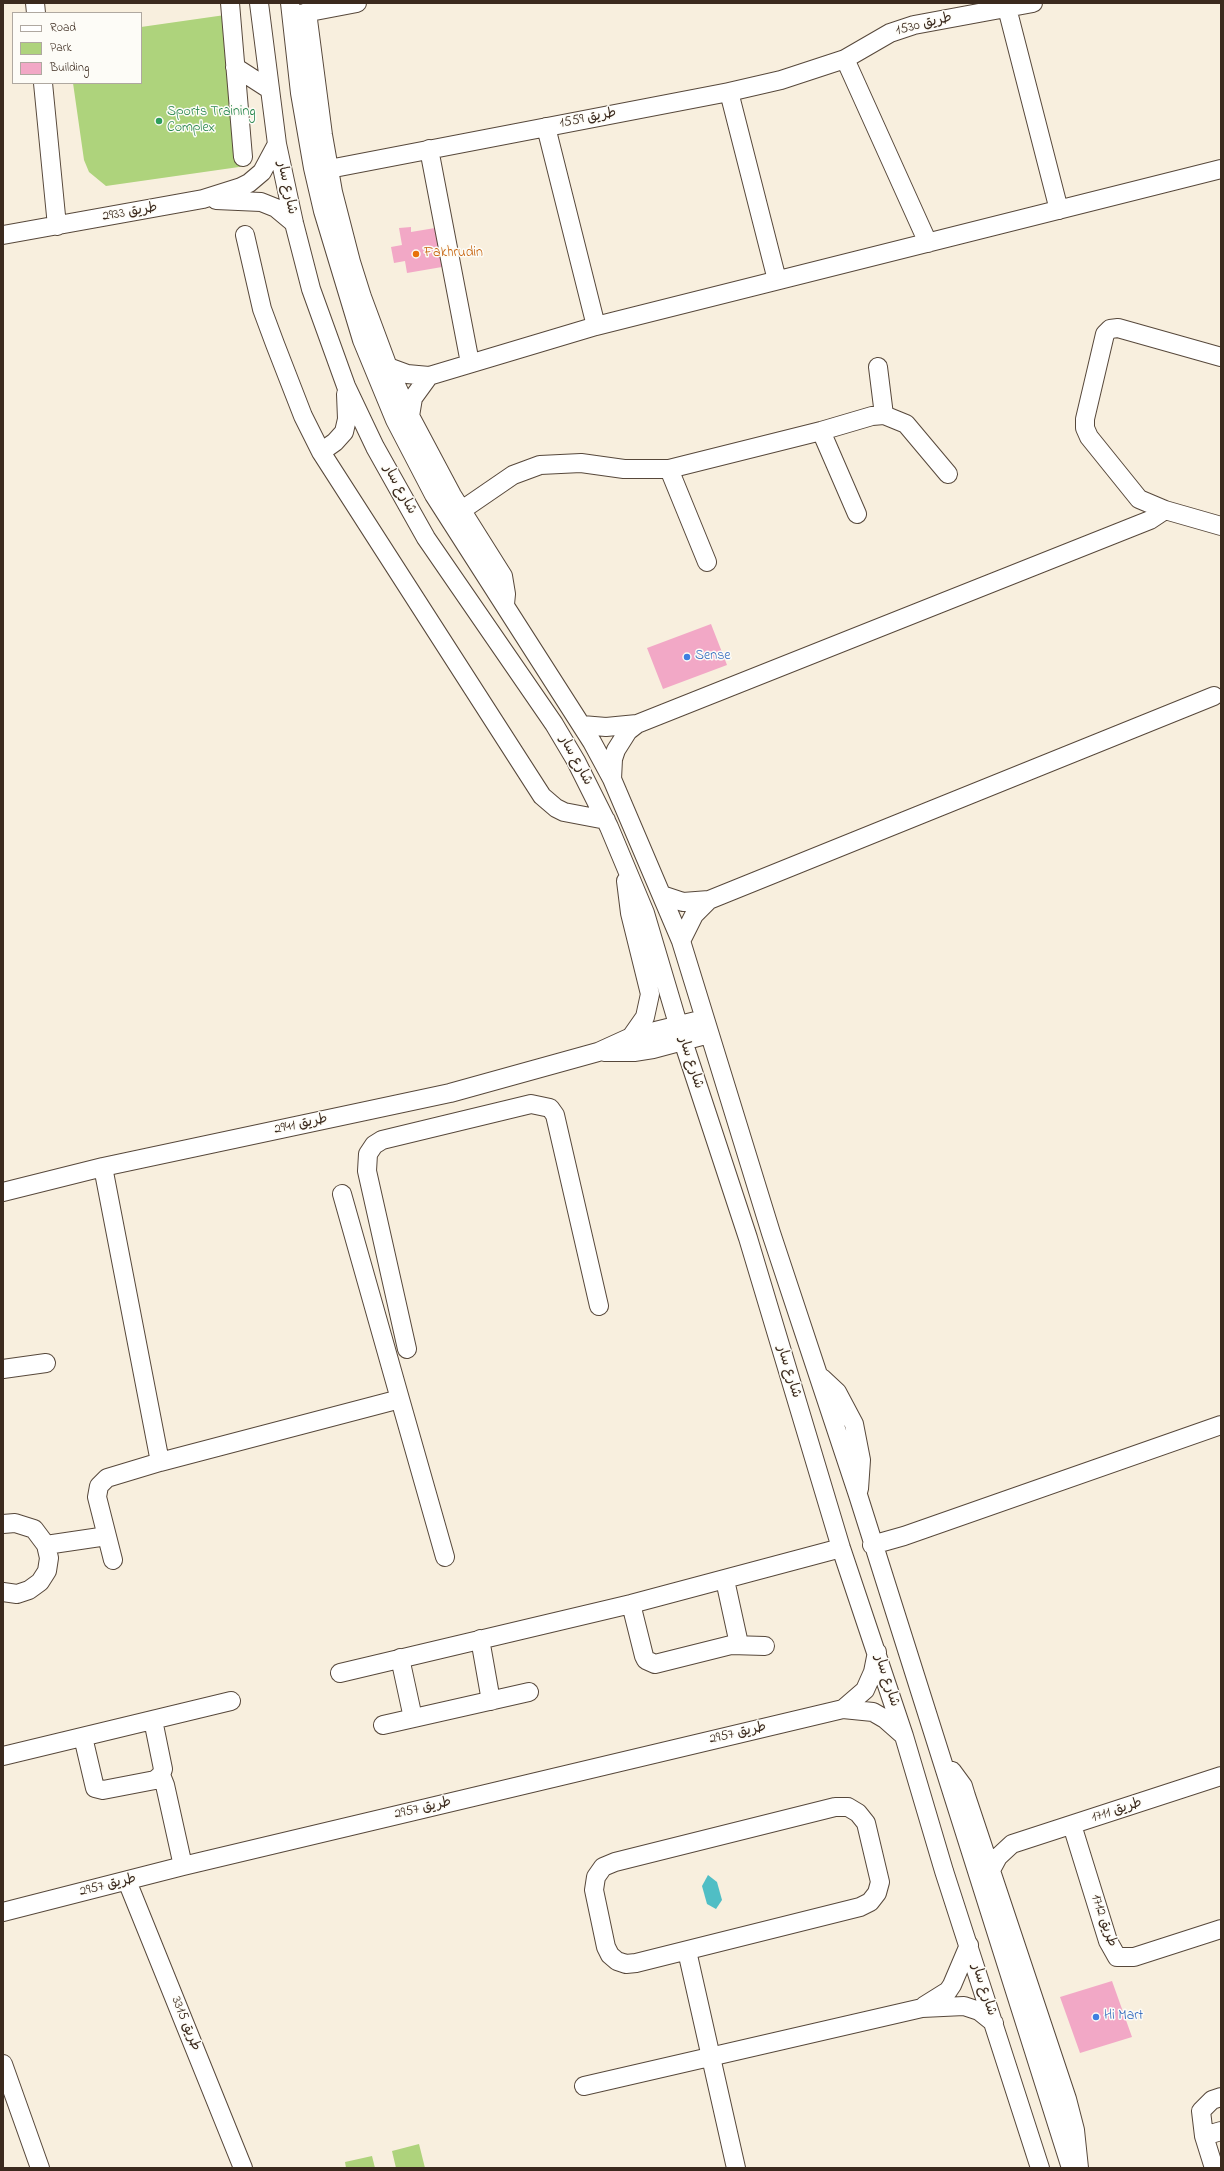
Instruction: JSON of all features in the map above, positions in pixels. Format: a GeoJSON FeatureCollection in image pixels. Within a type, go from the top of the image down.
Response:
{"type":"FeatureCollection","features":[{"type":"Feature","properties":{"kind":"street"},"geometry":{"type":"LineString","coordinates":[[230,3],[243,157]]}},
{"type":"Feature","properties":{"kind":"street","name":"شارع سار"},"geometry":{"type":"LineString","coordinates":[[259,3],[277,144],[294,223],[313,296],[346,386],[375,447],[426,538],[554,724],[576,761],[606,820],[627,866],[645,913],[680,1033],[748,1238],[841,1548],[904,1736],[1040,2168]]}},
{"type":"Feature","properties":{"kind":"street"},"geometry":{"type":"LineString","coordinates":[[357,3],[296,10],[329,169],[351,262],[388,366],[410,416],[430,456],[503,576],[506,594],[505,604]]}},
{"type":"Feature","properties":{"kind":"street","name":"طريق 1530"},"geometry":{"type":"LineString","coordinates":[[845,59],[890,33],[914,25],[1032,3]]}},
{"type":"Feature","properties":{"kind":"street"},"geometry":{"type":"LineString","coordinates":[[1007,8],[1059,210]]}},
{"type":"Feature","properties":{"kind":"street","name":"شارع سار"},"geometry":{"type":"LineString","coordinates":[[296,10],[300,93],[313,168],[323,211],[362,340],[395,420],[415,462],[582,725],[612,779],[681,941],[771,1233],[858,1496],[872,1545],[943,1763],[1071,2168]]}},
{"type":"Feature","properties":{"kind":"street"},"geometry":{"type":"LineString","coordinates":[[845,59],[928,243]]}},
{"type":"Feature","properties":{"kind":"street","name":"طريق 1559"},"geometry":{"type":"LineString","coordinates":[[329,169],[730,92],[802,74],[845,59]]}},
{"type":"Feature","properties":{"kind":"street"},"geometry":{"type":"LineString","coordinates":[[235,67],[269,89]]}},
{"type":"Feature","properties":{"kind":"street"},"geometry":{"type":"LineString","coordinates":[[43,84],[57,226]]}},
{"type":"Feature","properties":{"kind":"street"},"geometry":{"type":"LineString","coordinates":[[730,92],[778,280]]}},
{"type":"Feature","properties":{"kind":"street"},"geometry":{"type":"LineString","coordinates":[[546,127],[596,326]]}},
{"type":"Feature","properties":{"kind":"street","name":"طريق 2933"},"geometry":{"type":"LineString","coordinates":[[3,235],[203,199],[241,187],[257,178],[267,165],[277,144]]}},
{"type":"Feature","properties":{"kind":"street"},"geometry":{"type":"LineString","coordinates":[[429,149],[470,363]]}},
{"type":"Feature","properties":{"kind":"street"},"geometry":{"type":"LineString","coordinates":[[388,366],[407,374],[429,376],[596,326],[1221,169]]}},
{"type":"Feature","properties":{"kind":"street","name":"طريق 2933"},"geometry":{"type":"LineString","coordinates":[[203,199],[261,202],[276,208],[294,223]]}},
{"type":"Feature","properties":{"kind":"street"},"geometry":{"type":"LineString","coordinates":[[245,236],[265,316],[291,387],[321,452],[542,796],[552,805],[564,812],[606,820]]}},
{"type":"Feature","properties":{"kind":"street"},"geometry":{"type":"LineString","coordinates":[[1221,357],[1118,328],[1110,329],[1104,334],[1085,419],[1085,428],[1089,436],[1139,499],[1165,510],[1221,526]]}},
{"type":"Feature","properties":{"kind":"street"},"geometry":{"type":"LineString","coordinates":[[878,367],[884,415]]}},
{"type":"Feature","properties":{"kind":"street"},"geometry":{"type":"LineString","coordinates":[[410,416],[414,398],[429,376]]}},
{"type":"Feature","properties":{"kind":"street"},"geometry":{"type":"LineString","coordinates":[[321,452],[340,438],[346,426],[346,386]]}},
{"type":"Feature","properties":{"kind":"street"},"geometry":{"type":"LineString","coordinates":[[462,510],[513,475],[540,465],[581,463],[624,469],[669,469],[822,431],[872,416],[884,415],[906,424],[948,474]]}},
{"type":"Feature","properties":{"kind":"street"},"geometry":{"type":"LineString","coordinates":[[822,431],[857,514]]}},
{"type":"Feature","properties":{"kind":"street"},"geometry":{"type":"LineString","coordinates":[[669,469],[706,562]]}},
{"type":"Feature","properties":{"kind":"street"},"geometry":{"type":"LineString","coordinates":[[582,725],[606,727],[637,724],[1150,520],[1165,510]]}},
{"type":"Feature","properties":{"kind":"street"},"geometry":{"type":"LineString","coordinates":[[662,895],[682,902],[710,900],[1214,696]]}},
{"type":"Feature","properties":{"kind":"street"},"geometry":{"type":"LineString","coordinates":[[612,779],[613,759],[616,750],[622,740],[637,724]]}},
{"type":"Feature","properties":{"kind":"street"},"geometry":{"type":"LineString","coordinates":[[627,866],[627,897],[650,994],[645,1017],[631,1037]]}},
{"type":"Feature","properties":{"kind":"street"},"geometry":{"type":"LineString","coordinates":[[681,941],[694,915],[710,900]]}},
{"type":"Feature","properties":{"kind":"street","name":"طريق 2941"},"geometry":{"type":"LineString","coordinates":[[598,1052],[634,1052],[680,1033],[707,1026]]}},
{"type":"Feature","properties":{"kind":"street","name":"طريق 2941"},"geometry":{"type":"LineString","coordinates":[[3,1192],[103,1167],[450,1093],[598,1052],[631,1037],[680,1033]]}},
{"type":"Feature","properties":{"kind":"street"},"geometry":{"type":"LineString","coordinates":[[450,1093],[456,1122]]}},
{"type":"Feature","properties":{"kind":"street"},"geometry":{"type":"LineString","coordinates":[[407,1349],[367,1171],[368,1154],[374,1145],[382,1140],[531,1104],[550,1108],[555,1115],[599,1306]]}},
{"type":"Feature","properties":{"kind":"street"},"geometry":{"type":"LineString","coordinates":[[103,1167],[160,1462]]}},
{"type":"Feature","properties":{"kind":"street"},"geometry":{"type":"LineString","coordinates":[[342,1194],[445,1557]]}},
{"type":"Feature","properties":{"kind":"street"},"geometry":{"type":"LineString","coordinates":[[3,1369],[46,1363]]}},
{"type":"Feature","properties":{"kind":"street"},"geometry":{"type":"LineString","coordinates":[[113,1560],[98,1497],[99,1486],[108,1478],[160,1462],[400,1398]]}},
{"type":"Feature","properties":{"kind":"street"},"geometry":{"type":"LineString","coordinates":[[872,1545],[912,1533],[1221,1425]]}},
{"type":"Feature","properties":{"kind":"street"},"geometry":{"type":"LineString","coordinates":[[3,1524],[15,1523],[34,1529],[46,1545],[49,1558],[47,1571],[40,1582],[30,1590],[17,1594],[3,1592]]}},
{"type":"Feature","properties":{"kind":"street"},"geometry":{"type":"LineString","coordinates":[[46,1545],[107,1536]]}},
{"type":"Feature","properties":{"kind":"street"},"geometry":{"type":"LineString","coordinates":[[340,1673],[631,1604],[841,1548]]}},
{"type":"Feature","properties":{"kind":"street"},"geometry":{"type":"LineString","coordinates":[[725,1580],[739,1644]]}},
{"type":"Feature","properties":{"kind":"street"},"geometry":{"type":"LineString","coordinates":[[631,1604],[644,1656],[650,1663],[660,1664],[739,1644],[765,1646]]}},
{"type":"Feature","properties":{"kind":"street"},"geometry":{"type":"LineString","coordinates":[[480,1639],[492,1701]]}},
{"type":"Feature","properties":{"kind":"street","name":"طريق 2957"},"geometry":{"type":"LineString","coordinates":[[843,1709],[865,1690],[873,1672],[877,1652]]}},
{"type":"Feature","properties":{"kind":"street"},"geometry":{"type":"LineString","coordinates":[[400,1658],[413,1718]]}},
{"type":"Feature","properties":{"kind":"street"},"geometry":{"type":"LineString","coordinates":[[383,1725],[529,1692]]}},
{"type":"Feature","properties":{"kind":"street"},"geometry":{"type":"LineString","coordinates":[[3,1756],[230,1701]]}},
{"type":"Feature","properties":{"kind":"street","name":"طريق 2957"},"geometry":{"type":"LineString","coordinates":[[3,1912],[183,1866],[843,1709],[873,1712],[885,1719],[904,1736]]}},
{"type":"Feature","properties":{"kind":"street"},"geometry":{"type":"LineString","coordinates":[[152,1720],[162,1769],[161,1775],[165,1785],[183,1866]]}},
{"type":"Feature","properties":{"kind":"street"},"geometry":{"type":"LineString","coordinates":[[83,1737],[93,1784],[99,1790],[155,1780],[161,1775]]}},
{"type":"Feature","properties":{"kind":"street"},"geometry":{"type":"LineString","coordinates":[[943,1763],[958,1777],[963,1786],[1072,2114],[1079,2168]]}},
{"type":"Feature","properties":{"kind":"street","name":"طريق 1711"},"geometry":{"type":"LineString","coordinates":[[991,1870],[998,1857],[1012,1844],[1221,1776]]}},
{"type":"Feature","properties":{"kind":"street"},"geometry":{"type":"LineString","coordinates":[[835,1807],[848,1808],[858,1813],[866,1823],[880,1882],[877,1893],[870,1902],[860,1907],[687,1951],[626,1964],[617,1961],[610,1955],[606,1947],[594,1890],[596,1877],[603,1867],[615,1862],[835,1807]]}},
{"type":"Feature","properties":{"kind":"street","name":"طريق 1712"},"geometry":{"type":"LineString","coordinates":[[1072,1825],[1108,1941],[1117,1957],[1134,1957],[1221,1929]]}},
{"type":"Feature","properties":{"kind":"street","name":"طريق 1711"},"geometry":{"type":"LineString","coordinates":[[978,1832],[994,1841],[1012,1844]]}},
{"type":"Feature","properties":{"kind":"street","name":"طريق 3315"},"geometry":{"type":"LineString","coordinates":[[127,1881],[243,2168]]}},
{"type":"Feature","properties":{"kind":"street"},"geometry":{"type":"LineString","coordinates":[[922,2008],[944,1993],[952,1985],[969,1945]]}},
{"type":"Feature","properties":{"kind":"street"},"geometry":{"type":"LineString","coordinates":[[687,1951],[736,2168]]}},
{"type":"Feature","properties":{"kind":"street"},"geometry":{"type":"LineString","coordinates":[[584,2086],[710,2055],[922,2008],[964,2006],[979,2012],[994,2023]]}},
{"type":"Feature","properties":{"kind":"street"},"geometry":{"type":"LineString","coordinates":[[3,2064],[40,2168]]}},
{"type":"Feature","properties":{"kind":"street"},"geometry":{"type":"LineString","coordinates":[[1214,2168],[1204,2136],[1201,2111],[1212,2100],[1221,2097]]}},
{"type":"Feature","properties":{"kind":"street"},"geometry":{"type":"LineString","coordinates":[[1204,2136],[1221,2131]]}},
{"type":"Feature","properties":{"kind":"green space","name":"Sports Training Complex"},"geometry":{"type":"Polygon","coordinates":[[[225,15],[246,166],[106,186],[89,172],[84,160],[73,84],[142,84],[142,27],[225,15]]]}},
{"type":"Feature","properties":{"kind":"green space"},"geometry":{"type":"Polygon","coordinates":[[[419,2144],[425,2168],[396,2168],[392,2151],[419,2144]]]}},
{"type":"Feature","properties":{"kind":"green space"},"geometry":{"type":"Polygon","coordinates":[[[372,2156],[375,2168],[346,2168],[345,2162],[372,2156]]]}},
{"type":"Feature","properties":{"kind":"water"},"geometry":{"type":"Polygon","coordinates":[[[708,1875],[717,1882],[722,1900],[716,1909],[707,1904],[702,1886],[708,1875]]]}},
{"type":"Feature","properties":{"kind":"building","name":"Fakhrudin"},"geometry":{"type":"Polygon","coordinates":[[[411,227],[411,232],[435,228],[442,267],[407,273],[405,261],[394,263],[391,247],[402,245],[399,228],[411,227]]]}},
{"type":"Feature","properties":{"kind":"building","name":"Sense"},"geometry":{"type":"Polygon","coordinates":[[[711,624],[727,665],[663,689],[647,648],[711,624]]]}},
{"type":"Feature","properties":{"kind":"building","name":"Hi Mart"},"geometry":{"type":"Polygon","coordinates":[[[1112,1981],[1132,2037],[1080,2053],[1060,1997],[1112,1981]]]}},
{"type":"Feature","properties":{"kind":"place","name":"Sports Training Complex"},"geometry":{"type":"Point","coordinates":[159,121]}},
{"type":"Feature","properties":{"kind":"place","name":"Fakhrudin"},"geometry":{"type":"Point","coordinates":[416,254]}},
{"type":"Feature","properties":{"kind":"place","name":"Sense"},"geometry":{"type":"Point","coordinates":[687,657]}},
{"type":"Feature","properties":{"kind":"place","name":"Hi Mart"},"geometry":{"type":"Point","coordinates":[1096,2017]}}]}
